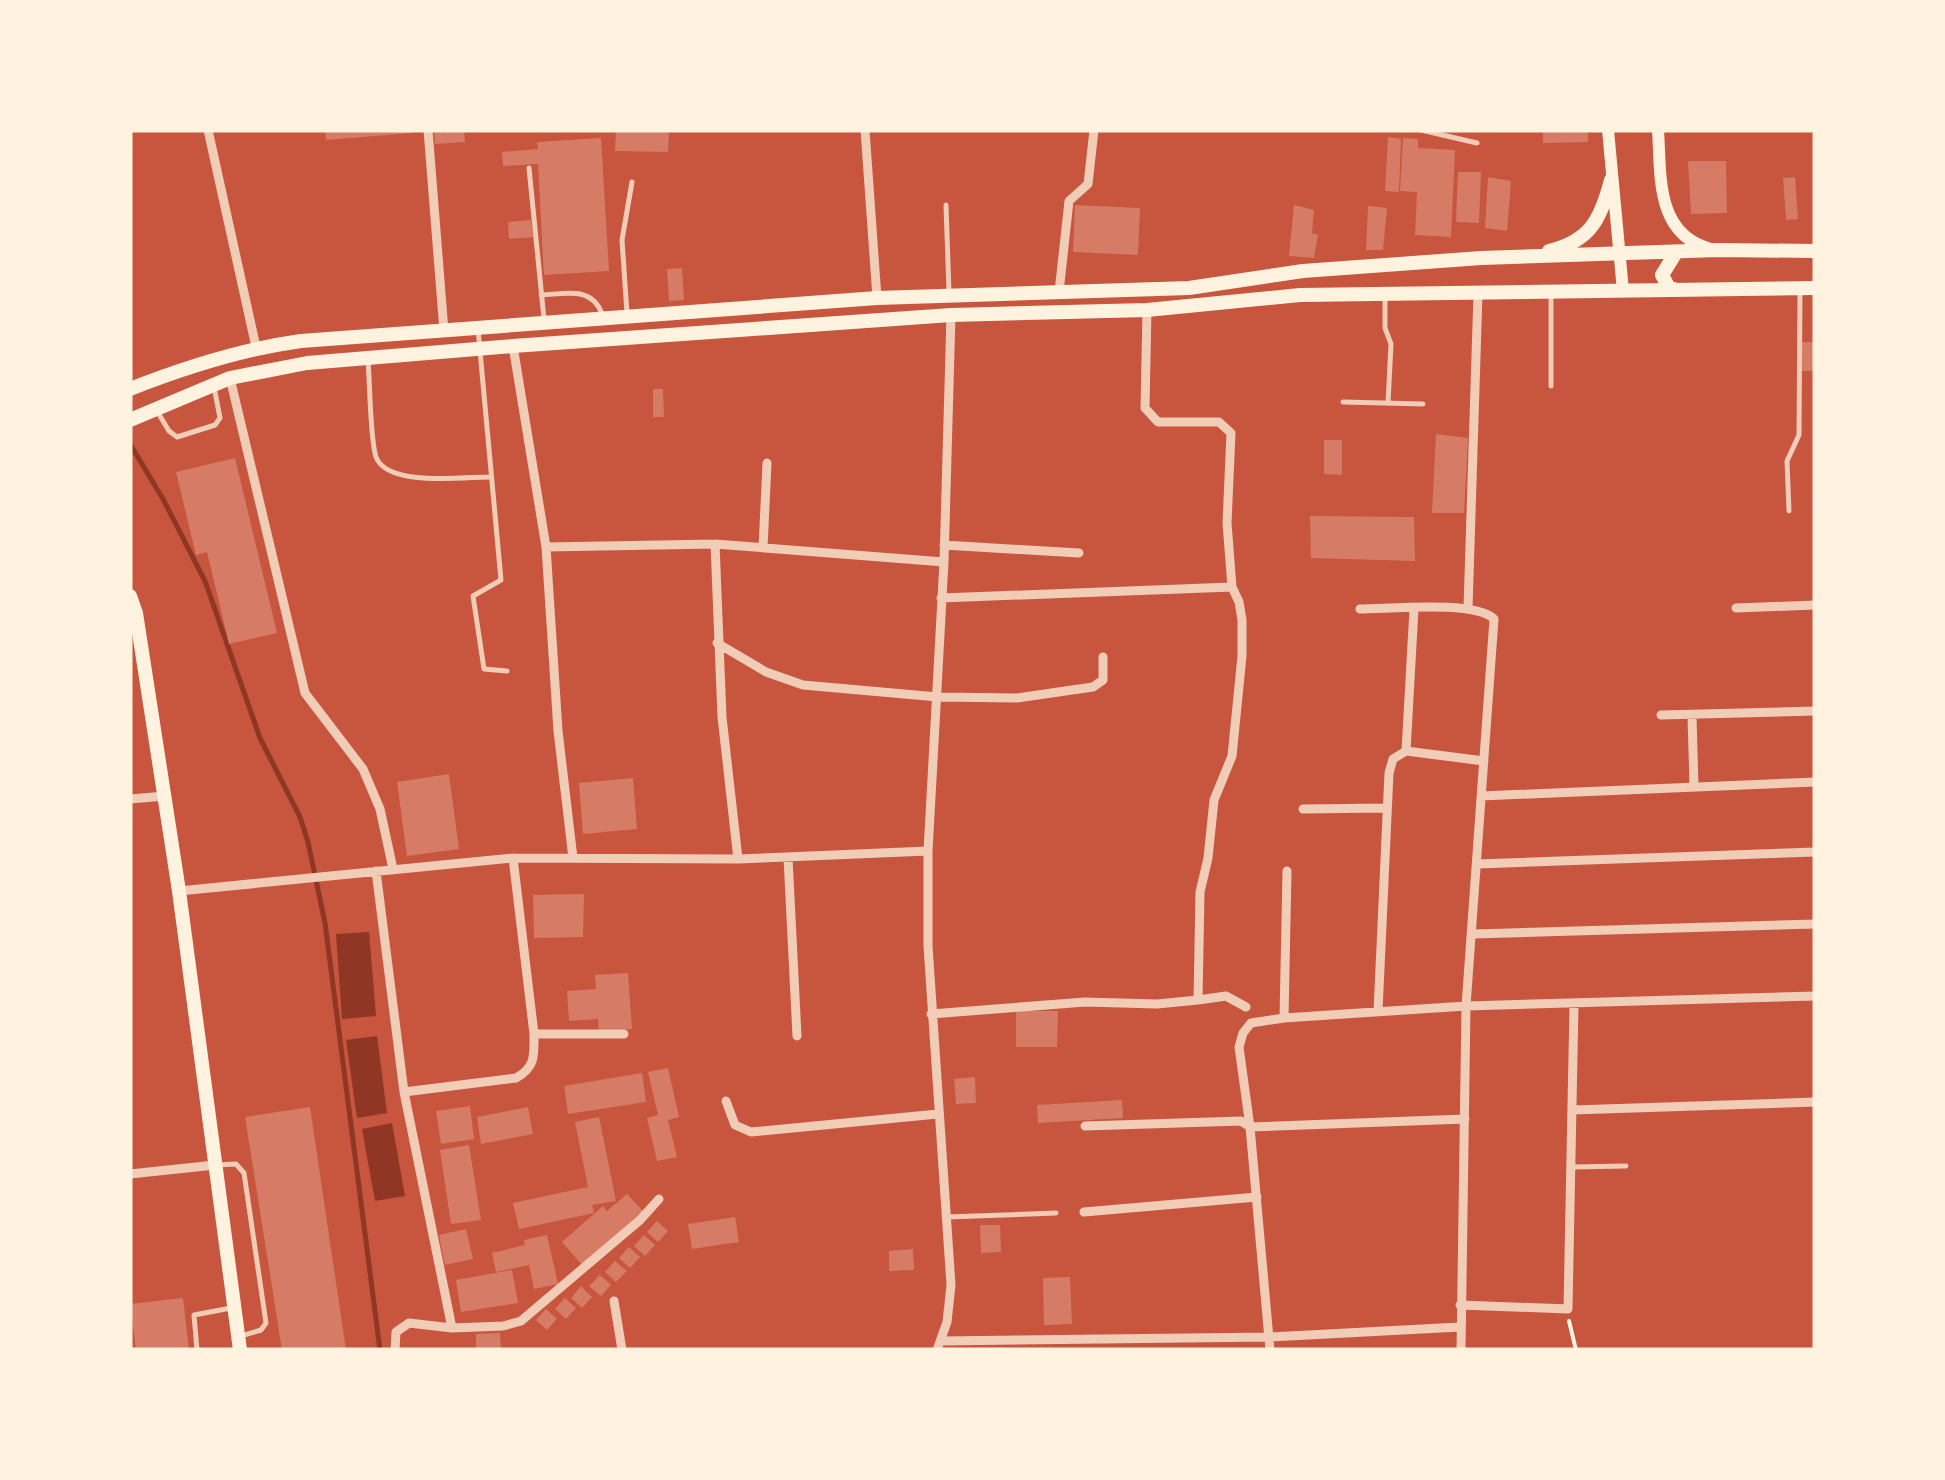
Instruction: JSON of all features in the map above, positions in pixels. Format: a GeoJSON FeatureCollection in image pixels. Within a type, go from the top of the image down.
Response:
{"type":"FeatureCollection","features":[{"type":"Feature","properties":{"kind":"main road"},"geometry":{"type":"LineString","coordinates":[[1608,130],[1623,291]]}},
{"type":"Feature","properties":{"kind":"main road"},"geometry":{"type":"LineString","coordinates":[[1658,130],[1662,203],[1671,220],[1694,242],[1718,250]]}},
{"type":"Feature","properties":{"kind":"main road"},"geometry":{"type":"LineString","coordinates":[[1519,258],[1564,247],[1586,234],[1602,212],[1612,180]]}},
{"type":"Feature","properties":{"kind":"main road"},"geometry":{"type":"LineString","coordinates":[[130,389],[256,347],[444,332],[544,318],[627,317],[877,298],[1189,288],[1302,271],[1519,258],[1718,250],[1815,251]]}},
{"type":"Feature","properties":{"kind":"main road"},"geometry":{"type":"LineString","coordinates":[[1674,254],[1662,274],[1670,288],[1679,290]]}},
{"type":"Feature","properties":{"kind":"main road"},"geometry":{"type":"LineString","coordinates":[[135,418],[230,378],[307,363],[514,346],[951,316],[1147,310],[1300,296],[1807,288]]}},
{"type":"Feature","properties":{"kind":"main road"},"geometry":{"type":"LineString","coordinates":[[130,596],[165,796],[239,1343]]}},
{"type":"Feature","properties":{"kind":"street"},"geometry":{"type":"LineString","coordinates":[[208,130],[256,347]]}},
{"type":"Feature","properties":{"kind":"street"},"geometry":{"type":"LineString","coordinates":[[428,130],[444,332]]}},
{"type":"Feature","properties":{"kind":"street"},"geometry":{"type":"LineString","coordinates":[[866,130],[877,298]]}},
{"type":"Feature","properties":{"kind":"street"},"geometry":{"type":"LineString","coordinates":[[1059,292],[1070,201],[1088,184],[1094,130]]}},
{"type":"Feature","properties":{"kind":"street"},"geometry":{"type":"LineString","coordinates":[[1468,608],[1478,293]]}},
{"type":"Feature","properties":{"kind":"street"},"geometry":{"type":"LineString","coordinates":[[1147,310],[1146,408],[1158,422],[1219,422],[1231,433],[1227,523],[1232,588],[1241,614],[1242,656],[1232,756],[1214,800],[1200,892],[1198,1000]]}},
{"type":"Feature","properties":{"kind":"street"},"geometry":{"type":"LineString","coordinates":[[951,316],[944,562],[928,851],[931,1014],[951,1284],[950,1308],[940,1346],[1108,1338],[1270,1337],[1460,1327]]}},
{"type":"Feature","properties":{"kind":"street"},"geometry":{"type":"LineString","coordinates":[[514,346],[546,547],[558,731],[572,858]]}},
{"type":"Feature","properties":{"kind":"street"},"geometry":{"type":"LineString","coordinates":[[230,378],[306,693],[363,769],[380,809],[393,868]]}},
{"type":"Feature","properties":{"kind":"street"},"geometry":{"type":"LineString","coordinates":[[763,548],[767,463]]}},
{"type":"Feature","properties":{"kind":"street"},"geometry":{"type":"LineString","coordinates":[[546,547],[715,544],[944,562]]}},
{"type":"Feature","properties":{"kind":"street"},"geometry":{"type":"LineString","coordinates":[[715,544],[717,643],[738,859]]}},
{"type":"Feature","properties":{"kind":"street"},"geometry":{"type":"LineString","coordinates":[[944,544],[1079,553]]}},
{"type":"Feature","properties":{"kind":"street"},"geometry":{"type":"LineString","coordinates":[[941,598],[1232,588]]}},
{"type":"Feature","properties":{"kind":"street"},"geometry":{"type":"LineString","coordinates":[[1736,608],[1815,605]]}},
{"type":"Feature","properties":{"kind":"street"},"geometry":{"type":"LineString","coordinates":[[1360,610],[1468,608],[1486,612],[1494,619],[1466,1006],[1461,1350]]}},
{"type":"Feature","properties":{"kind":"street"},"geometry":{"type":"LineString","coordinates":[[1406,751],[1414,609]]}},
{"type":"Feature","properties":{"kind":"street"},"geometry":{"type":"LineString","coordinates":[[717,643],[766,672],[804,686],[938,697],[1017,698],[1092,688],[1103,680],[1103,658]]}},
{"type":"Feature","properties":{"kind":"street"},"geometry":{"type":"LineString","coordinates":[[1661,715],[1815,712]]}},
{"type":"Feature","properties":{"kind":"street"},"geometry":{"type":"LineString","coordinates":[[1692,716],[1694,787]]}},
{"type":"Feature","properties":{"kind":"street"},"geometry":{"type":"LineString","coordinates":[[1378,1011],[1386,808],[1393,759],[1406,751],[1484,761]]}},
{"type":"Feature","properties":{"kind":"street"},"geometry":{"type":"LineString","coordinates":[[1481,796],[1815,782]]}},
{"type":"Feature","properties":{"kind":"street"},"geometry":{"type":"LineString","coordinates":[[130,799],[165,796]]}},
{"type":"Feature","properties":{"kind":"street"},"geometry":{"type":"LineString","coordinates":[[1303,809],[1386,808]]}},
{"type":"Feature","properties":{"kind":"street"},"geometry":{"type":"LineString","coordinates":[[178,892],[513,858],[738,859],[928,851]]}},
{"type":"Feature","properties":{"kind":"street"},"geometry":{"type":"LineString","coordinates":[[1477,864],[1815,852]]}},
{"type":"Feature","properties":{"kind":"street"},"geometry":{"type":"LineString","coordinates":[[404,1092],[516,1078],[528,1072],[534,1061],[513,858]]}},
{"type":"Feature","properties":{"kind":"street"},"geometry":{"type":"LineString","coordinates":[[788,858],[797,1036]]}},
{"type":"Feature","properties":{"kind":"street"},"geometry":{"type":"LineString","coordinates":[[1284,1018],[1287,870]]}},
{"type":"Feature","properties":{"kind":"street"},"geometry":{"type":"LineString","coordinates":[[376,871],[404,1092],[452,1328]]}},
{"type":"Feature","properties":{"kind":"street"},"geometry":{"type":"LineString","coordinates":[[1473,934],[1815,924]]}},
{"type":"Feature","properties":{"kind":"street"},"geometry":{"type":"LineString","coordinates":[[931,1014],[1085,1002],[1156,1004],[1226,996],[1246,1007]]}},
{"type":"Feature","properties":{"kind":"street"},"geometry":{"type":"LineString","coordinates":[[1270,1350],[1239,1047],[1251,1023],[1466,1006],[1815,996]]}},
{"type":"Feature","properties":{"kind":"street"},"geometry":{"type":"LineString","coordinates":[[1460,1305],[1568,1309],[1574,1004]]}},
{"type":"Feature","properties":{"kind":"street"},"geometry":{"type":"LineString","coordinates":[[534,1034],[624,1034]]}},
{"type":"Feature","properties":{"kind":"street"},"geometry":{"type":"LineString","coordinates":[[726,1101],[735,1125],[751,1132],[938,1114]]}},
{"type":"Feature","properties":{"kind":"street"},"geometry":{"type":"LineString","coordinates":[[1572,1110],[1815,1102]]}},
{"type":"Feature","properties":{"kind":"street"},"geometry":{"type":"LineString","coordinates":[[1084,1126],[1240,1121],[1250,1128],[1466,1120]]}},
{"type":"Feature","properties":{"kind":"street"},"geometry":{"type":"LineString","coordinates":[[130,1174],[215,1165]]}},
{"type":"Feature","properties":{"kind":"street"},"geometry":{"type":"LineString","coordinates":[[1084,1212],[1257,1197]]}},
{"type":"Feature","properties":{"kind":"street"},"geometry":{"type":"LineString","coordinates":[[395,1350],[396,1332],[409,1324],[452,1328],[512,1325],[520,1321],[640,1220],[659,1199]]}},
{"type":"Feature","properties":{"kind":"street"},"geometry":{"type":"LineString","coordinates":[[614,1301],[622,1350]]}},
{"type":"Feature","properties":{"kind":"street"},"geometry":{"type":"LineString","coordinates":[[1108,1338],[1108,1350]]}},
{"type":"Feature","properties":{"kind":"lane"},"geometry":{"type":"LineString","coordinates":[[1421,130],[1477,143]]}},
{"type":"Feature","properties":{"kind":"lane"},"geometry":{"type":"LineString","coordinates":[[529,168],[544,318]]}},
{"type":"Feature","properties":{"kind":"lane"},"geometry":{"type":"LineString","coordinates":[[627,317],[622,240],[632,182]]}},
{"type":"Feature","properties":{"kind":"lane"},"geometry":{"type":"LineString","coordinates":[[946,205],[949,295]]}},
{"type":"Feature","properties":{"kind":"lane"},"geometry":{"type":"LineString","coordinates":[[1789,510],[1787,462],[1799,435],[1807,288]]}},
{"type":"Feature","properties":{"kind":"lane"},"geometry":{"type":"LineString","coordinates":[[1551,292],[1551,386]]}},
{"type":"Feature","properties":{"kind":"lane"},"geometry":{"type":"LineString","coordinates":[[541,295],[584,293],[598,303],[602,315]]}},
{"type":"Feature","properties":{"kind":"lane"},"geometry":{"type":"LineString","coordinates":[[1385,296],[1391,344],[1388,403]]}},
{"type":"Feature","properties":{"kind":"lane"},"geometry":{"type":"LineString","coordinates":[[478,328],[501,580],[474,596],[483,666],[489,671],[508,672]]}},
{"type":"Feature","properties":{"kind":"lane"},"geometry":{"type":"LineString","coordinates":[[367,359],[376,457],[388,471],[410,477],[489,477]]}},
{"type":"Feature","properties":{"kind":"lane"},"geometry":{"type":"LineString","coordinates":[[156,408],[177,437],[215,424],[220,418],[214,384]]}},
{"type":"Feature","properties":{"kind":"lane"},"geometry":{"type":"LineString","coordinates":[[1343,402],[1422,404]]}},
{"type":"Feature","properties":{"kind":"lane"},"geometry":{"type":"LineString","coordinates":[[215,1165],[236,1164],[244,1173],[266,1323],[239,1343]]}},
{"type":"Feature","properties":{"kind":"lane"},"geometry":{"type":"LineString","coordinates":[[1573,1167],[1626,1166]]}},
{"type":"Feature","properties":{"kind":"lane"},"geometry":{"type":"LineString","coordinates":[[944,1217],[1056,1213]]}},
{"type":"Feature","properties":{"kind":"lane"},"geometry":{"type":"LineString","coordinates":[[196,1350],[194,1315],[234,1307]]}},
{"type":"Feature","properties":{"kind":"path"},"geometry":{"type":"LineString","coordinates":[[1568,1309],[1576,1350]]}},
{"type":"Feature","properties":{"kind":"shaded area"},"geometry":{"type":"Polygon","coordinates":[[[369,932],[376,1016],[342,1019],[336,934],[369,932]]]}},
{"type":"Feature","properties":{"kind":"shaded area"},"geometry":{"type":"Polygon","coordinates":[[[377,1036],[387,1113],[357,1118],[346,1040],[377,1036]]]}},
{"type":"Feature","properties":{"kind":"shaded area"},"geometry":{"type":"Polygon","coordinates":[[[392,1123],[405,1196],[375,1201],[362,1129],[392,1123]]]}},
{"type":"Feature","properties":{"kind":"building"},"geometry":{"type":"Polygon","coordinates":[[[325,130],[412,130],[412,133],[326,140],[325,130]]]}},
{"type":"Feature","properties":{"kind":"building"},"geometry":{"type":"Polygon","coordinates":[[[434,130],[464,130],[465,142],[435,144],[434,130]]]}},
{"type":"Feature","properties":{"kind":"building"},"geometry":{"type":"Polygon","coordinates":[[[616,130],[669,130],[668,152],[615,151],[616,130]]]}},
{"type":"Feature","properties":{"kind":"building"},"geometry":{"type":"Polygon","coordinates":[[[1543,130],[1588,130],[1588,142],[1543,143],[1543,130]]]}},
{"type":"Feature","properties":{"kind":"building"},"geometry":{"type":"Polygon","coordinates":[[[1388,137],[1401,139],[1399,192],[1385,191],[1388,137]]]}},
{"type":"Feature","properties":{"kind":"building"},"geometry":{"type":"Polygon","coordinates":[[[601,138],[609,271],[544,275],[538,164],[503,166],[502,152],[538,149],[537,142],[601,138]]]}},
{"type":"Feature","properties":{"kind":"building"},"geometry":{"type":"Polygon","coordinates":[[[1403,138],[1418,139],[1418,148],[1455,150],[1451,237],[1415,235],[1417,192],[1400,191],[1403,138]]]}},
{"type":"Feature","properties":{"kind":"building"},"geometry":{"type":"Polygon","coordinates":[[[1688,161],[1726,161],[1727,213],[1691,214],[1688,161]]]}},
{"type":"Feature","properties":{"kind":"building"},"geometry":{"type":"Polygon","coordinates":[[[1458,172],[1481,172],[1479,223],[1456,222],[1458,172]]]}},
{"type":"Feature","properties":{"kind":"building"},"geometry":{"type":"Polygon","coordinates":[[[1488,177],[1511,181],[1507,231],[1485,228],[1488,177]]]}},
{"type":"Feature","properties":{"kind":"building"},"geometry":{"type":"Polygon","coordinates":[[[1795,177],[1798,219],[1786,220],[1783,178],[1795,177]]]}},
{"type":"Feature","properties":{"kind":"building"},"geometry":{"type":"Polygon","coordinates":[[[1075,205],[1140,208],[1138,255],[1073,252],[1075,205]]]}},
{"type":"Feature","properties":{"kind":"building"},"geometry":{"type":"Polygon","coordinates":[[[1294,205],[1314,210],[1312,233],[1318,235],[1314,258],[1289,256],[1294,205]]]}},
{"type":"Feature","properties":{"kind":"building"},"geometry":{"type":"Polygon","coordinates":[[[1368,206],[1387,208],[1383,250],[1366,250],[1368,206]]]}},
{"type":"Feature","properties":{"kind":"building"},"geometry":{"type":"Polygon","coordinates":[[[531,220],[533,237],[509,239],[508,222],[531,220]]]}},
{"type":"Feature","properties":{"kind":"building"},"geometry":{"type":"Polygon","coordinates":[[[682,268],[684,300],[669,301],[667,269],[682,268]]]}},
{"type":"Feature","properties":{"kind":"building"},"geometry":{"type":"Polygon","coordinates":[[[1802,342],[1815,342],[1815,371],[1802,371],[1802,342]]]}},
{"type":"Feature","properties":{"kind":"building"},"geometry":{"type":"Polygon","coordinates":[[[653,389],[663,389],[664,417],[653,417],[653,389]]]}},
{"type":"Feature","properties":{"kind":"building"},"geometry":{"type":"Polygon","coordinates":[[[1436,434],[1468,438],[1464,513],[1432,513],[1436,434]]]}},
{"type":"Feature","properties":{"kind":"building"},"geometry":{"type":"Polygon","coordinates":[[[1324,440],[1342,440],[1342,475],[1324,474],[1324,440]]]}},
{"type":"Feature","properties":{"kind":"building"},"geometry":{"type":"Polygon","coordinates":[[[235,458],[277,633],[229,644],[207,552],[196,555],[176,472],[235,458]]]}},
{"type":"Feature","properties":{"kind":"building"},"geometry":{"type":"Polygon","coordinates":[[[1310,516],[1414,517],[1415,561],[1311,558],[1310,516]]]}},
{"type":"Feature","properties":{"kind":"building"},"geometry":{"type":"Polygon","coordinates":[[[449,774],[459,849],[407,856],[397,782],[449,774]]]}},
{"type":"Feature","properties":{"kind":"building"},"geometry":{"type":"Polygon","coordinates":[[[633,778],[637,829],[583,834],[579,783],[633,778]]]}},
{"type":"Feature","properties":{"kind":"building"},"geometry":{"type":"Polygon","coordinates":[[[584,894],[583,937],[534,938],[533,895],[584,894]]]}},
{"type":"Feature","properties":{"kind":"building"},"geometry":{"type":"Polygon","coordinates":[[[628,973],[632,1029],[599,1032],[598,1019],[569,1021],[567,991],[596,989],[595,975],[628,973]]]}},
{"type":"Feature","properties":{"kind":"building"},"geometry":{"type":"Polygon","coordinates":[[[1016,1011],[1058,1011],[1057,1047],[1016,1047],[1016,1011]]]}},
{"type":"Feature","properties":{"kind":"building"},"geometry":{"type":"Polygon","coordinates":[[[668,1068],[679,1117],[668,1120],[677,1157],[657,1161],[647,1118],[658,1115],[648,1072],[668,1068]]]}},
{"type":"Feature","properties":{"kind":"building"},"geometry":{"type":"Polygon","coordinates":[[[642,1073],[646,1102],[568,1114],[564,1086],[642,1073]]]}},
{"type":"Feature","properties":{"kind":"building"},"geometry":{"type":"Polygon","coordinates":[[[975,1077],[976,1103],[956,1104],[954,1079],[975,1077]]]}},
{"type":"Feature","properties":{"kind":"building"},"geometry":{"type":"Polygon","coordinates":[[[1122,1100],[1123,1118],[1038,1123],[1037,1105],[1122,1100]]]}},
{"type":"Feature","properties":{"kind":"building"},"geometry":{"type":"Polygon","coordinates":[[[470,1106],[474,1139],[441,1144],[436,1111],[470,1106]]]}},
{"type":"Feature","properties":{"kind":"building"},"geometry":{"type":"Polygon","coordinates":[[[310,1107],[346,1350],[282,1350],[245,1117],[310,1107]]]}},
{"type":"Feature","properties":{"kind":"building"},"geometry":{"type":"Polygon","coordinates":[[[528,1107],[533,1134],[481,1144],[477,1117],[528,1107]]]}},
{"type":"Feature","properties":{"kind":"building"},"geometry":{"type":"Polygon","coordinates":[[[599,1117],[616,1201],[592,1205],[594,1213],[519,1229],[513,1203],[588,1187],[575,1122],[599,1117]]]}},
{"type":"Feature","properties":{"kind":"building"},"geometry":{"type":"Polygon","coordinates":[[[469,1145],[481,1220],[451,1224],[440,1150],[469,1145]]]}},
{"type":"Feature","properties":{"kind":"building"},"geometry":{"type":"Polygon","coordinates":[[[627,1194],[643,1211],[582,1265],[562,1242],[603,1206],[607,1211],[627,1194]]]}},
{"type":"Feature","properties":{"kind":"building"},"geometry":{"type":"Polygon","coordinates":[[[735,1217],[739,1242],[692,1249],[688,1224],[735,1217]]]}},
{"type":"Feature","properties":{"kind":"building"},"geometry":{"type":"Polygon","coordinates":[[[657,1221],[668,1231],[658,1242],[647,1232],[657,1221]]]}},
{"type":"Feature","properties":{"kind":"building"},"geometry":{"type":"Polygon","coordinates":[[[980,1225],[1000,1225],[1001,1252],[981,1253],[980,1225]]]}},
{"type":"Feature","properties":{"kind":"building"},"geometry":{"type":"Polygon","coordinates":[[[466,1229],[473,1259],[445,1265],[439,1235],[466,1229]]]}},
{"type":"Feature","properties":{"kind":"building"},"geometry":{"type":"Polygon","coordinates":[[[547,1235],[558,1284],[534,1289],[529,1265],[496,1272],[492,1253],[547,1235]]]}},
{"type":"Feature","properties":{"kind":"building"},"geometry":{"type":"Polygon","coordinates":[[[644,1235],[655,1245],[645,1256],[634,1246],[644,1235]]]}},
{"type":"Feature","properties":{"kind":"building"},"geometry":{"type":"Polygon","coordinates":[[[629,1247],[640,1257],[630,1268],[619,1258],[629,1247]]]}},
{"type":"Feature","properties":{"kind":"building"},"geometry":{"type":"Polygon","coordinates":[[[913,1249],[914,1270],[889,1271],[889,1251],[913,1249]]]}},
{"type":"Feature","properties":{"kind":"building"},"geometry":{"type":"Polygon","coordinates":[[[615,1261],[627,1271],[616,1282],[605,1272],[615,1261]]]}},
{"type":"Feature","properties":{"kind":"building"},"geometry":{"type":"Polygon","coordinates":[[[512,1270],[518,1303],[461,1312],[456,1280],[512,1270]]]}},
{"type":"Feature","properties":{"kind":"building"},"geometry":{"type":"Polygon","coordinates":[[[600,1275],[611,1285],[601,1296],[589,1286],[600,1275]]]}},
{"type":"Feature","properties":{"kind":"building"},"geometry":{"type":"Polygon","coordinates":[[[1070,1277],[1072,1324],[1044,1325],[1043,1278],[1070,1277]]]}},
{"type":"Feature","properties":{"kind":"building"},"geometry":{"type":"Polygon","coordinates":[[[581,1286],[592,1297],[582,1308],[571,1298],[581,1286]]]}},
{"type":"Feature","properties":{"kind":"building"},"geometry":{"type":"Polygon","coordinates":[[[183,1298],[189,1350],[136,1350],[130,1304],[183,1298]]]}},
{"type":"Feature","properties":{"kind":"building"},"geometry":{"type":"Polygon","coordinates":[[[565,1298],[576,1308],[566,1319],[555,1309],[565,1298]]]}},
{"type":"Feature","properties":{"kind":"building"},"geometry":{"type":"Polygon","coordinates":[[[546,1309],[557,1319],[547,1330],[536,1320],[546,1309]]]}},
{"type":"Feature","properties":{"kind":"building"},"geometry":{"type":"Polygon","coordinates":[[[500,1333],[501,1350],[476,1350],[476,1334],[500,1333]]]}},
{"type":"Feature","properties":{"kind":"waterway"},"geometry":{"type":"LineString","coordinates":[[130,444],[205,581],[260,738],[300,817],[308,842],[325,923],[380,1350]]}}]}
